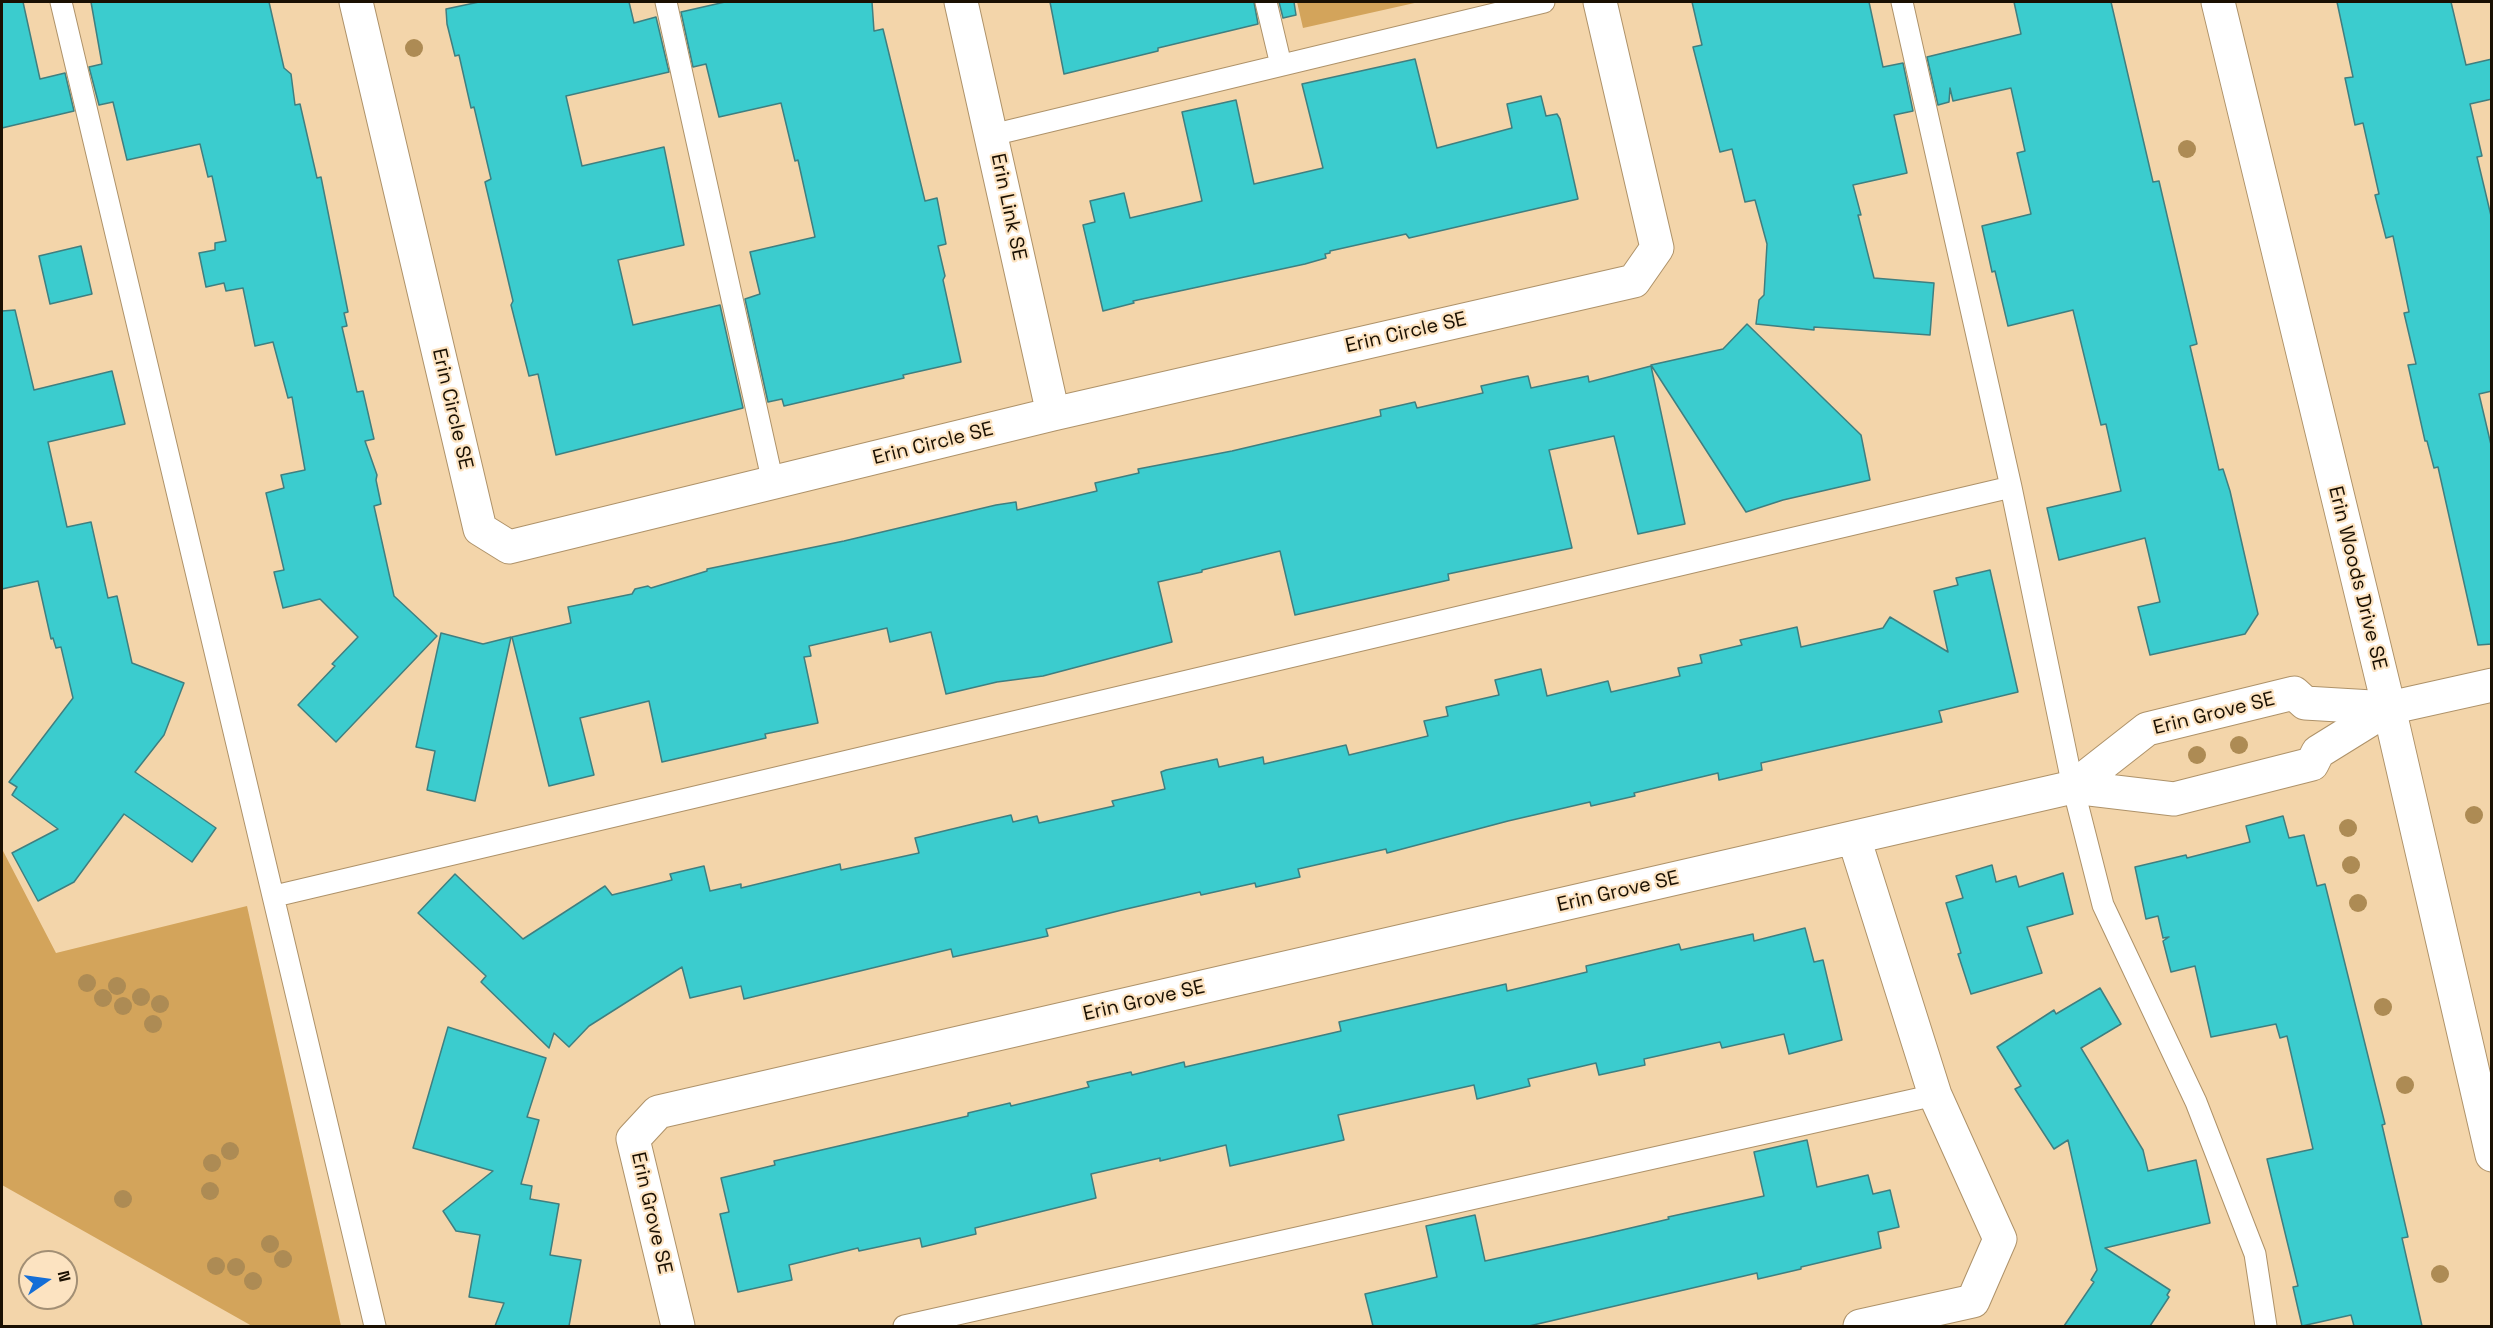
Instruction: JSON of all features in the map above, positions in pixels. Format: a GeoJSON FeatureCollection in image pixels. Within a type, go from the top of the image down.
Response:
{"type":"FeatureCollection","features":[{"type":"Feature","properties":{"kind":"street","name":"Erin Circle SE"},"geometry":{"type":"LineString","coordinates":[[356,2],[480,529],[509,548],[1053,414],[1634,281],[1656,248],[1599,2]]}},
{"type":"Feature","properties":{"kind":"street","name":"Erin Link SE"},"geometry":{"type":"LineString","coordinates":[[961,2],[1053,414]]}},
{"type":"Feature","properties":{"kind":"street","name":"Erin Woods Drive SE"},"geometry":{"type":"LineString","coordinates":[[2218,2],[2389,708],[2492,1155]]}},
{"type":"Feature","properties":{"kind":"street"},"geometry":{"type":"LineString","coordinates":[[2389,708],[2492,685]]}},
{"type":"Feature","properties":{"kind":"street","name":"Erin Grove SE"},"geometry":{"type":"LineString","coordinates":[[2073,787],[2147,729],[2158,726],[2294,693],[2305,702],[2389,708]]}},
{"type":"Feature","properties":{"kind":"street","name":"Erin Grove SE"},"geometry":{"type":"LineString","coordinates":[[678,1326],[633,1139],[658,1112],[2073,787],[2174,799],[2313,765],[2318,752],[2389,708]]}},
{"type":"Feature","properties":{"kind":"street"},"geometry":{"type":"LineString","coordinates":[[1854,838],[1935,1095],[2000,1239],[1973,1301],[1860,1326]]}},
{"type":"Feature","properties":{"kind":"lane"},"geometry":{"type":"LineString","coordinates":[[61,2],[375,1326]]}},
{"type":"Feature","properties":{"kind":"lane"},"geometry":{"type":"LineString","coordinates":[[666,2],[773,483]]}},
{"type":"Feature","properties":{"kind":"lane"},"geometry":{"type":"LineString","coordinates":[[1266,2],[1281,65]]}},
{"type":"Feature","properties":{"kind":"lane"},"geometry":{"type":"LineString","coordinates":[[992,135],[1544,2]]}},
{"type":"Feature","properties":{"kind":"lane"},"geometry":{"type":"LineString","coordinates":[[1902,2],[2011,487],[2073,787],[2103,905],[2196,1102],[2255,1254],[2266,1326]]}},
{"type":"Feature","properties":{"kind":"lane"},"geometry":{"type":"LineString","coordinates":[[274,896],[2011,487]]}},
{"type":"Feature","properties":{"kind":"lane"},"geometry":{"type":"LineString","coordinates":[[904,1326],[1935,1095]]}},
{"type":"Feature","properties":{"kind":"shaded area"},"geometry":{"type":"Polygon","coordinates":[[[1297,2],[1419,2],[1303,28],[1297,2]]]}},
{"type":"Feature","properties":{"kind":"shaded area"},"geometry":{"type":"Polygon","coordinates":[[[2,849],[56,953],[247,906],[341,1326],[252,1326],[2,1185],[2,849]]]}},
{"type":"Feature","properties":{"kind":"building"},"geometry":{"type":"Polygon","coordinates":[[[2,2],[23,2],[40,79],[65,73],[74,111],[2,128],[2,2]]]}},
{"type":"Feature","properties":{"kind":"building"},"geometry":{"type":"Polygon","coordinates":[[[91,2],[269,2],[284,68],[291,74],[295,105],[300,104],[317,178],[321,177],[348,312],[344,313],[347,326],[342,327],[357,392],[363,391],[374,439],[365,441],[377,475],[381,504],[374,506],[394,596],[437,636],[336,742],[298,705],[335,666],[332,664],[358,637],[320,599],[283,608],[274,572],[284,570],[266,493],[284,488],[281,475],[305,470],[292,397],[288,398],[273,342],[255,346],[243,288],[226,291],[224,283],[206,287],[199,253],[215,250],[215,243],[226,241],[212,176],[208,177],[200,144],[127,160],[113,102],[99,105],[89,67],[102,64],[91,2]]]}},
{"type":"Feature","properties":{"kind":"building"},"geometry":{"type":"Polygon","coordinates":[[[479,2],[629,2],[634,23],[656,17],[669,72],[566,96],[582,166],[664,147],[684,245],[618,260],[633,325],[720,305],[743,408],[556,455],[538,374],[529,376],[511,305],[513,301],[485,182],[491,179],[474,107],[471,108],[459,55],[455,56],[447,24],[446,9],[479,2]]]}},
{"type":"Feature","properties":{"kind":"building"},"geometry":{"type":"Polygon","coordinates":[[[725,2],[872,2],[874,31],[883,29],[925,201],[937,198],[946,244],[938,246],[961,362],[784,406],[782,399],[768,402],[745,299],[760,294],[750,252],[815,237],[798,160],[795,161],[781,103],[719,117],[706,64],[693,67],[681,12],[725,2]]]}},
{"type":"Feature","properties":{"kind":"building"},"geometry":{"type":"Polygon","coordinates":[[[1050,2],[1254,2],[1258,24],[1064,74],[1050,2]]]}},
{"type":"Feature","properties":{"kind":"building"},"geometry":{"type":"Polygon","coordinates":[[[1279,2],[1294,2],[1296,15],[1283,18],[1279,2]]]}},
{"type":"Feature","properties":{"kind":"building"},"geometry":{"type":"Polygon","coordinates":[[[1692,2],[1869,2],[1883,67],[1903,63],[1913,111],[1894,115],[1907,173],[1853,185],[1861,215],[1858,215],[1874,278],[1934,283],[1930,335],[1814,327],[1814,330],[1756,324],[1759,300],[1764,295],[1767,244],[1755,200],[1745,202],[1732,149],[1720,152],[1693,47],[1702,45],[1692,2]]]}},
{"type":"Feature","properties":{"kind":"building"},"geometry":{"type":"Polygon","coordinates":[[[2014,2],[2111,2],[2153,182],[2159,181],[2197,344],[2190,346],[2219,470],[2223,469],[2230,491],[2258,614],[2245,634],[2150,655],[2138,607],[2160,602],[2145,538],[2059,560],[2047,508],[2121,491],[2106,424],[2101,425],[2073,310],[2008,326],[1995,271],[1992,272],[1982,226],[2031,214],[2017,153],[2025,151],[2011,88],[1953,101],[1950,88],[1949,102],[1938,105],[1927,57],[2021,34],[2014,2]]]}},
{"type":"Feature","properties":{"kind":"building"},"geometry":{"type":"Polygon","coordinates":[[[2337,2],[2451,2],[2466,65],[2492,59],[2492,99],[2470,104],[2482,156],[2477,157],[2492,220],[2492,391],[2479,394],[2492,449],[2492,644],[2478,645],[2438,467],[2434,468],[2427,441],[2425,441],[2408,365],[2416,364],[2404,313],[2409,312],[2393,236],[2386,238],[2375,195],[2379,194],[2363,123],[2355,125],[2345,78],[2353,77],[2337,2]]]}},
{"type":"Feature","properties":{"kind":"building"},"geometry":{"type":"Polygon","coordinates":[[[1415,59],[1437,148],[1512,128],[1507,104],[1541,96],[1546,116],[1557,114],[1560,119],[1578,199],[1409,238],[1406,234],[1330,251],[1325,254],[1326,258],[1305,264],[1133,301],[1134,303],[1103,311],[1083,225],[1095,222],[1090,201],[1124,193],[1130,218],[1202,201],[1182,112],[1236,100],[1254,184],[1323,168],[1302,84],[1415,59]]]}},
{"type":"Feature","properties":{"kind":"building"},"geometry":{"type":"Polygon","coordinates":[[[81,246],[92,294],[50,304],[39,256],[81,246]]]}},
{"type":"Feature","properties":{"kind":"building"},"geometry":{"type":"Polygon","coordinates":[[[15,310],[34,390],[112,371],[125,424],[48,442],[67,527],[91,522],[108,598],[117,596],[132,663],[184,683],[164,735],[135,772],[216,828],[192,862],[124,814],[74,882],[38,901],[12,853],[58,829],[12,795],[17,787],[9,782],[73,698],[61,647],[56,648],[53,638],[51,639],[38,581],[2,589],[2,311],[15,310]]]}},
{"type":"Feature","properties":{"kind":"building"},"geometry":{"type":"Polygon","coordinates":[[[1747,324],[1861,435],[1870,480],[1783,500],[1746,512],[1651,365],[1723,349],[1747,324]]]}},
{"type":"Feature","properties":{"kind":"building"},"geometry":{"type":"Polygon","coordinates":[[[1651,366],[1685,524],[1638,534],[1614,436],[1549,450],[1572,548],[1448,574],[1449,580],[1295,615],[1280,551],[1158,582],[1172,642],[1043,676],[997,682],[946,694],[931,632],[890,642],[887,628],[809,646],[811,656],[804,657],[818,723],[765,734],[766,738],[662,762],[649,701],[580,718],[594,775],[549,786],[512,637],[571,623],[568,607],[632,594],[635,589],[648,586],[651,588],[707,571],[707,569],[844,541],[996,505],[1016,502],[1017,510],[1097,491],[1095,483],[1139,473],[1138,469],[1232,451],[1381,416],[1380,410],[1415,402],[1417,408],[1483,393],[1481,386],[1528,376],[1531,388],[1588,376],[1589,382],[1651,366]]]}},
{"type":"Feature","properties":{"kind":"building"},"geometry":{"type":"Polygon","coordinates":[[[1990,570],[2018,692],[1939,711],[1942,722],[1761,763],[1762,770],[1719,780],[1718,773],[1634,793],[1635,796],[1591,806],[1590,802],[1387,853],[1386,849],[1298,869],[1300,877],[1256,887],[1255,883],[1201,895],[1200,892],[1122,910],[1046,929],[1048,936],[953,957],[951,949],[744,999],[741,986],[690,998],[682,967],[589,1026],[569,1047],[554,1033],[549,1048],[481,982],[486,976],[418,913],[455,874],[523,939],[605,886],[612,895],[672,880],[670,874],[704,866],[710,891],[741,884],[741,888],[840,864],[841,870],[919,853],[915,838],[1011,815],[1013,822],[1037,816],[1039,823],[1114,806],[1112,801],[1165,789],[1161,772],[1166,770],[1217,759],[1219,767],[1263,757],[1264,764],[1346,745],[1349,755],[1428,736],[1424,721],[1448,716],[1446,707],[1499,695],[1495,680],[1541,669],[1547,696],[1608,681],[1611,692],[1680,676],[1678,668],[1702,663],[1700,655],[1742,645],[1740,640],[1797,627],[1801,647],[1883,628],[1890,617],[1948,652],[1934,591],[1958,585],[1956,578],[1990,570]]]}},
{"type":"Feature","properties":{"kind":"building"},"geometry":{"type":"Polygon","coordinates":[[[441,633],[483,644],[511,637],[475,801],[427,790],[435,751],[416,747],[441,633]]]}},
{"type":"Feature","properties":{"kind":"building"},"geometry":{"type":"Polygon","coordinates":[[[2283,816],[2289,838],[2304,835],[2317,886],[2325,884],[2385,1124],[2382,1125],[2408,1237],[2402,1238],[2422,1326],[2354,1326],[2351,1315],[2302,1326],[2293,1287],[2298,1286],[2267,1159],[2313,1149],[2287,1036],[2280,1038],[2276,1024],[2211,1037],[2195,966],[2171,972],[2163,941],[2169,937],[2163,938],[2158,916],[2146,919],[2135,867],[2186,855],[2187,858],[2250,842],[2246,826],[2283,816]]]}},
{"type":"Feature","properties":{"kind":"building"},"geometry":{"type":"Polygon","coordinates":[[[1992,865],[1996,882],[2016,876],[2019,887],[2063,873],[2073,914],[2027,927],[2042,973],[1971,994],[1958,954],[1961,953],[1946,903],[1963,898],[1956,876],[1992,865]]]}},
{"type":"Feature","properties":{"kind":"building"},"geometry":{"type":"Polygon","coordinates":[[[1805,928],[1814,962],[1823,960],[1842,1040],[1789,1054],[1784,1034],[1722,1048],[1720,1042],[1644,1059],[1645,1065],[1599,1075],[1596,1063],[1528,1079],[1530,1086],[1477,1099],[1474,1085],[1338,1115],[1344,1140],[1230,1166],[1226,1145],[1091,1174],[1096,1198],[975,1228],[976,1234],[922,1247],[920,1238],[859,1251],[858,1248],[789,1265],[792,1280],[738,1292],[720,1214],[729,1212],[721,1178],[775,1165],[774,1161],[968,1116],[968,1113],[1010,1103],[1011,1106],[1089,1087],[1087,1082],[1131,1072],[1132,1075],[1184,1062],[1185,1067],[1341,1031],[1339,1022],[1506,984],[1507,991],[1587,972],[1586,966],[1679,944],[1681,950],[1753,934],[1754,941],[1805,928]]]}},
{"type":"Feature","properties":{"kind":"building"},"geometry":{"type":"Polygon","coordinates":[[[2100,988],[2121,1024],[2081,1048],[2143,1150],[2148,1171],[2196,1160],[2210,1223],[2105,1248],[2170,1290],[2167,1295],[2169,1297],[2150,1326],[2064,1326],[2094,1282],[2091,1280],[2097,1270],[2068,1140],[2054,1149],[2015,1089],[2021,1086],[1997,1047],[2054,1010],[2056,1014],[2100,988]]]}},
{"type":"Feature","properties":{"kind":"building"},"geometry":{"type":"Polygon","coordinates":[[[448,1027],[546,1058],[527,1117],[539,1120],[521,1184],[532,1186],[530,1199],[559,1204],[550,1255],[581,1260],[569,1326],[495,1326],[504,1303],[469,1297],[480,1235],[456,1231],[443,1211],[493,1171],[413,1148],[448,1027]]]}},
{"type":"Feature","properties":{"kind":"building"},"geometry":{"type":"Polygon","coordinates":[[[1807,1140],[1817,1187],[1868,1175],[1873,1194],[1890,1190],[1899,1227],[1878,1232],[1881,1248],[1758,1279],[1757,1273],[1529,1326],[1373,1326],[1365,1294],[1437,1277],[1426,1226],[1475,1215],[1485,1261],[1588,1238],[1669,1219],[1668,1217],[1764,1196],[1754,1152],[1807,1140]]]}}]}
